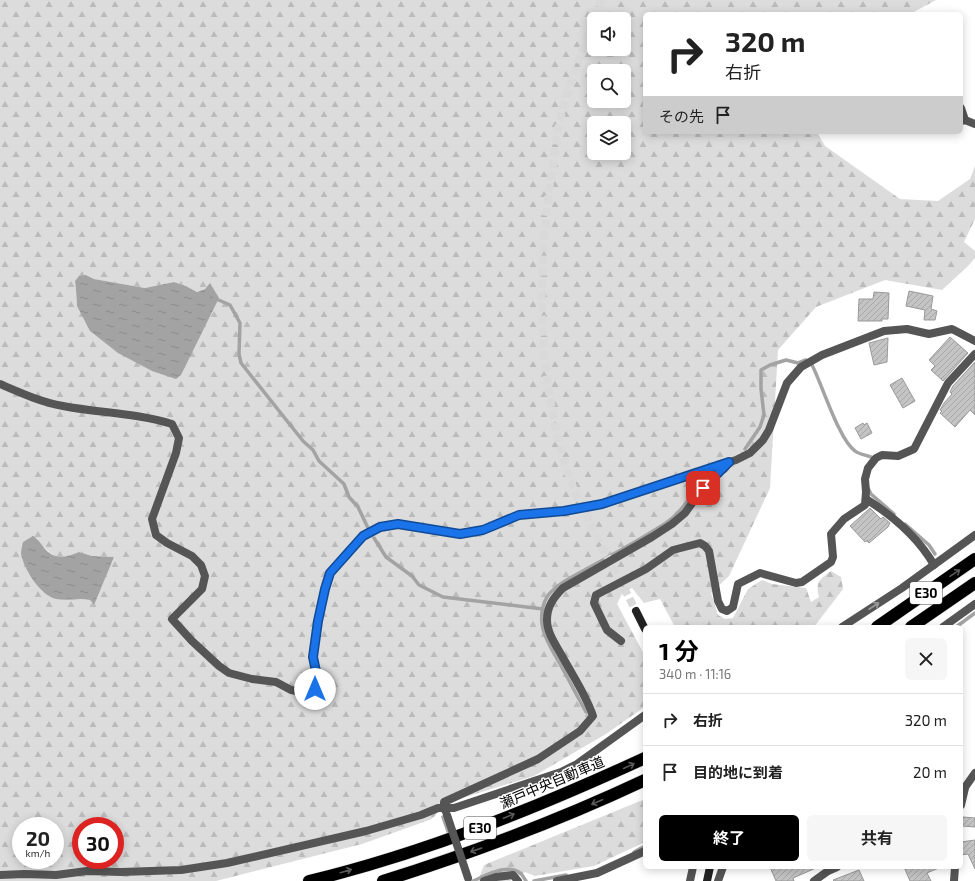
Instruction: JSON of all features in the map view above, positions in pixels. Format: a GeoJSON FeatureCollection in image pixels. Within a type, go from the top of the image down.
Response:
{"type":"FeatureCollection","features":[{"type":"Feature","properties":{"kind":"highway","name":"E30"},"geometry":{"type":"LineString","coordinates":[[880,625],[975,559]]}},
{"type":"Feature","properties":{"kind":"highway","name":"E30"},"geometry":{"type":"LineString","coordinates":[[913,625],[975,583]]}},
{"type":"Feature","properties":{"kind":"highway","name":"瀬戸中央自動車道"},"geometry":{"type":"LineString","coordinates":[[309,881],[414,851],[485,826],[568,793],[643,759]]}},
{"type":"Feature","properties":{"kind":"highway","name":"E30"},"geometry":{"type":"LineString","coordinates":[[383,881],[499,842],[576,811],[643,781]]}},
{"type":"Feature","properties":{"kind":"street"},"geometry":{"type":"LineString","coordinates":[[963,120],[975,124]]}},
{"type":"Feature","properties":{"kind":"street"},"geometry":{"type":"LineString","coordinates":[[0,384],[27,396],[62,406],[155,419],[172,424],[179,438],[176,453],[152,519],[156,535],[167,543],[192,556],[201,565],[205,576],[202,589],[172,619],[192,641],[219,666],[229,673],[252,679],[276,682],[291,690],[308,693],[315,689],[318,681],[313,657],[318,621],[330,573],[363,536],[380,527],[398,524],[460,534],[483,530],[519,515],[564,511],[602,504],[729,462],[750,453],[763,440],[769,430],[787,383],[801,366],[822,355],[884,330],[908,329],[929,334],[952,329],[975,341]]}},
{"type":"Feature","properties":{"kind":"street"},"geometry":{"type":"LineString","coordinates":[[621,641],[607,630],[594,603],[596,595],[646,569],[673,550],[700,542],[705,546],[709,551],[718,601],[722,609],[727,611],[733,607],[738,584],[760,573],[796,583],[802,582],[831,562],[833,557],[831,534],[844,519],[865,505],[865,479],[868,468],[876,458],[882,455],[898,456],[914,449],[948,383],[975,354]]}},
{"type":"Feature","properties":{"kind":"street"},"geometry":{"type":"LineString","coordinates":[[469,879],[445,812],[444,802],[532,762],[580,731],[593,716],[588,702],[550,633],[547,620],[548,608],[553,598],[564,588],[672,524],[685,513],[703,488],[712,478],[724,469],[729,462]]}},
{"type":"Feature","properties":{"kind":"street"},"geometry":{"type":"LineString","coordinates":[[866,499],[886,512],[904,527],[918,542],[934,565]]}},
{"type":"Feature","properties":{"kind":"street"},"geometry":{"type":"LineString","coordinates":[[845,625],[902,588],[975,535]]}},
{"type":"Feature","properties":{"kind":"street"},"geometry":{"type":"LineString","coordinates":[[947,625],[975,604]]}},
{"type":"Feature","properties":{"kind":"street"},"geometry":{"type":"LineString","coordinates":[[636,611],[643,625]]}},
{"type":"Feature","properties":{"kind":"street"},"geometry":{"type":"LineString","coordinates":[[445,812],[561,772],[577,764],[643,716]]}},
{"type":"Feature","properties":{"kind":"street"},"geometry":{"type":"LineString","coordinates":[[963,790],[975,773]]}},
{"type":"Feature","properties":{"kind":"street"},"geometry":{"type":"LineString","coordinates":[[0,875],[56,875],[88,871],[121,872],[181,870],[227,863],[366,831],[438,808],[445,812]]}},
{"type":"Feature","properties":{"kind":"street"},"geometry":{"type":"LineString","coordinates":[[557,881],[597,873],[643,851]]}},
{"type":"Feature","properties":{"kind":"street"},"geometry":{"type":"LineString","coordinates":[[690,881],[693,869]]}},
{"type":"Feature","properties":{"kind":"street"},"geometry":{"type":"LineString","coordinates":[[707,881],[710,869]]}},
{"type":"Feature","properties":{"kind":"street"},"geometry":{"type":"LineString","coordinates":[[718,881],[722,869]]}},
{"type":"Feature","properties":{"kind":"street"},"geometry":{"type":"LineString","coordinates":[[814,881],[832,869]]}},
{"type":"Feature","properties":{"kind":"street"},"geometry":{"type":"LineString","coordinates":[[954,881],[956,869]]}},
{"type":"Feature","properties":{"kind":"street"},"geometry":{"type":"LineString","coordinates":[[484,881],[496,877],[513,875],[517,880]]}},
{"type":"Feature","properties":{"kind":"green space"},"geometry":{"type":"Polygon","coordinates":[[[0,0],[936,0],[914,12],[643,12],[643,134],[818,134],[825,146],[900,199],[938,201],[970,179],[975,166],[975,219],[964,242],[975,251],[975,258],[968,266],[942,290],[885,280],[816,307],[778,350],[770,488],[729,576],[711,593],[718,615],[725,619],[733,618],[748,589],[762,580],[772,584],[806,588],[811,602],[819,597],[819,581],[831,571],[841,577],[843,589],[816,625],[674,625],[660,599],[644,603],[632,588],[622,594],[617,604],[643,652],[643,708],[606,734],[534,776],[446,803],[432,819],[362,844],[216,881],[0,881],[0,0]],[[86,275],[75,282],[77,306],[152,371],[210,283],[205,289],[197,292],[174,282],[145,288],[94,279],[86,275]],[[37,539],[23,542],[21,553],[23,561],[70,599],[90,600],[93,604],[114,557],[92,556],[79,552],[66,557],[55,556],[37,539]]]}},
{"type":"Feature","properties":{"kind":"green space"},"geometry":{"type":"Polygon","coordinates":[[[643,800],[643,843],[594,866],[535,876],[525,872],[510,881],[478,881],[484,865],[643,800]]]}},
{"type":"Feature","properties":{"kind":"water"},"geometry":{"type":"Polygon","coordinates":[[[86,275],[94,279],[145,288],[174,282],[197,292],[205,289],[210,283],[219,298],[181,375],[176,379],[152,371],[118,353],[90,331],[77,306],[75,281],[79,276],[86,275]]]}},
{"type":"Feature","properties":{"kind":"water"},"geometry":{"type":"Polygon","coordinates":[[[33,536],[46,550],[54,555],[62,557],[79,552],[92,556],[114,557],[94,605],[90,600],[56,599],[50,597],[39,587],[25,567],[21,554],[23,542],[33,536]]]}},
{"type":"Feature","properties":{"kind":"building"},"geometry":{"type":"Polygon","coordinates":[[[909,291],[933,296],[931,309],[937,311],[935,320],[924,320],[925,310],[906,306],[909,291]]]}},
{"type":"Feature","properties":{"kind":"building"},"geometry":{"type":"Polygon","coordinates":[[[874,292],[889,293],[888,319],[882,319],[882,321],[858,321],[859,299],[873,299],[874,292]]]}},
{"type":"Feature","properties":{"kind":"building"},"geometry":{"type":"Polygon","coordinates":[[[950,337],[968,353],[943,381],[931,370],[935,366],[929,360],[950,337]]]}},
{"type":"Feature","properties":{"kind":"building"},"geometry":{"type":"Polygon","coordinates":[[[888,338],[887,362],[874,365],[869,343],[888,338]]]}},
{"type":"Feature","properties":{"kind":"building"},"geometry":{"type":"Polygon","coordinates":[[[975,362],[975,415],[970,410],[955,427],[940,413],[942,411],[940,410],[952,394],[950,392],[953,386],[975,362]]]}},
{"type":"Feature","properties":{"kind":"building"},"geometry":{"type":"Polygon","coordinates":[[[902,378],[915,401],[903,408],[890,385],[902,378]]]}},
{"type":"Feature","properties":{"kind":"building"},"geometry":{"type":"Polygon","coordinates":[[[863,423],[864,425],[867,423],[872,433],[861,439],[855,428],[863,423]]]}},
{"type":"Feature","properties":{"kind":"building"},"geometry":{"type":"Polygon","coordinates":[[[870,508],[881,519],[883,517],[890,523],[888,527],[869,543],[867,541],[868,540],[865,542],[850,526],[870,508]]]}},
{"type":"Feature","properties":{"kind":"building"},"geometry":{"type":"Polygon","coordinates":[[[963,817],[975,818],[975,827],[963,826],[963,817]]]}},
{"type":"Feature","properties":{"kind":"building"},"geometry":{"type":"Polygon","coordinates":[[[975,840],[975,869],[968,854],[963,855],[963,842],[975,840]]]}},
{"type":"Feature","properties":{"kind":"building"},"geometry":{"type":"Polygon","coordinates":[[[771,869],[813,869],[793,878],[794,881],[776,881],[771,869]]]}},
{"type":"Feature","properties":{"kind":"building"},"geometry":{"type":"Polygon","coordinates":[[[905,869],[936,869],[927,873],[931,881],[910,881],[905,869]]]}},
{"type":"Feature","properties":{"kind":"building"},"geometry":{"type":"Polygon","coordinates":[[[859,870],[864,881],[833,880],[859,870]]]}},
{"type":"Feature","properties":{"kind":"waterway"},"geometry":{"type":"LineString","coordinates":[[214,298],[230,305],[240,323],[239,354],[241,363],[303,441],[313,450],[319,461],[344,484],[349,497],[358,507],[368,528]]}},
{"type":"Feature","properties":{"kind":"waterway"},"geometry":{"type":"LineString","coordinates":[[745,449],[760,427],[764,415],[761,389],[761,370],[770,365],[786,360],[798,363],[806,360]]}},
{"type":"Feature","properties":{"kind":"waterway"},"geometry":{"type":"LineString","coordinates":[[812,365],[843,436],[855,451],[873,458]]}},
{"type":"Feature","properties":{"kind":"waterway"},"geometry":{"type":"LineString","coordinates":[[586,712],[550,647],[544,633],[542,625],[543,606],[549,594],[568,579],[666,523],[680,511],[702,482],[715,470]]}},
{"type":"Feature","properties":{"kind":"waterway"},"geometry":{"type":"LineString","coordinates":[[868,488],[871,494],[894,514]]}},
{"type":"Feature","properties":{"kind":"waterway"},"geometry":{"type":"LineString","coordinates":[[905,524],[929,545],[935,554]]}},
{"type":"Feature","properties":{"kind":"waterway"},"geometry":{"type":"LineString","coordinates":[[374,538],[386,557],[412,576],[419,585],[443,597],[543,609]]}},
{"type":"Feature","properties":{"kind":"waterway"},"geometry":{"type":"LineString","coordinates":[[959,625],[975,613]]}},
{"type":"Feature","properties":{"kind":"waterway"},"geometry":{"type":"LineString","coordinates":[[443,817],[450,837]]}},
{"type":"Feature","properties":{"kind":"waterway"},"geometry":{"type":"LineString","coordinates":[[634,852],[643,847]]}},
{"type":"Feature","properties":{"kind":"waterway"},"geometry":{"type":"LineString","coordinates":[[473,881],[496,871],[509,869],[515,870],[521,874],[526,881]]}},
{"type":"Feature","properties":{"kind":"waterway"},"geometry":{"type":"LineString","coordinates":[[534,881],[566,875]]}},
{"type":"Feature","properties":{"kind":"tunnel"},"geometry":{"type":"LineString","coordinates":[[602,0],[575,70],[560,118],[547,204],[542,284],[542,324],[545,363],[551,402],[559,441],[570,479],[579,501],[636,611]]}},
{"type":"Feature","properties":{"kind":"route"},"geometry":{"type":"LineString","coordinates":[[315,689],[318,681],[313,657],[318,621],[330,573],[363,536],[380,527],[398,524],[460,534],[483,530],[519,515],[564,511],[602,504],[729,462],[724,469],[712,478],[703,488]]}}]}
